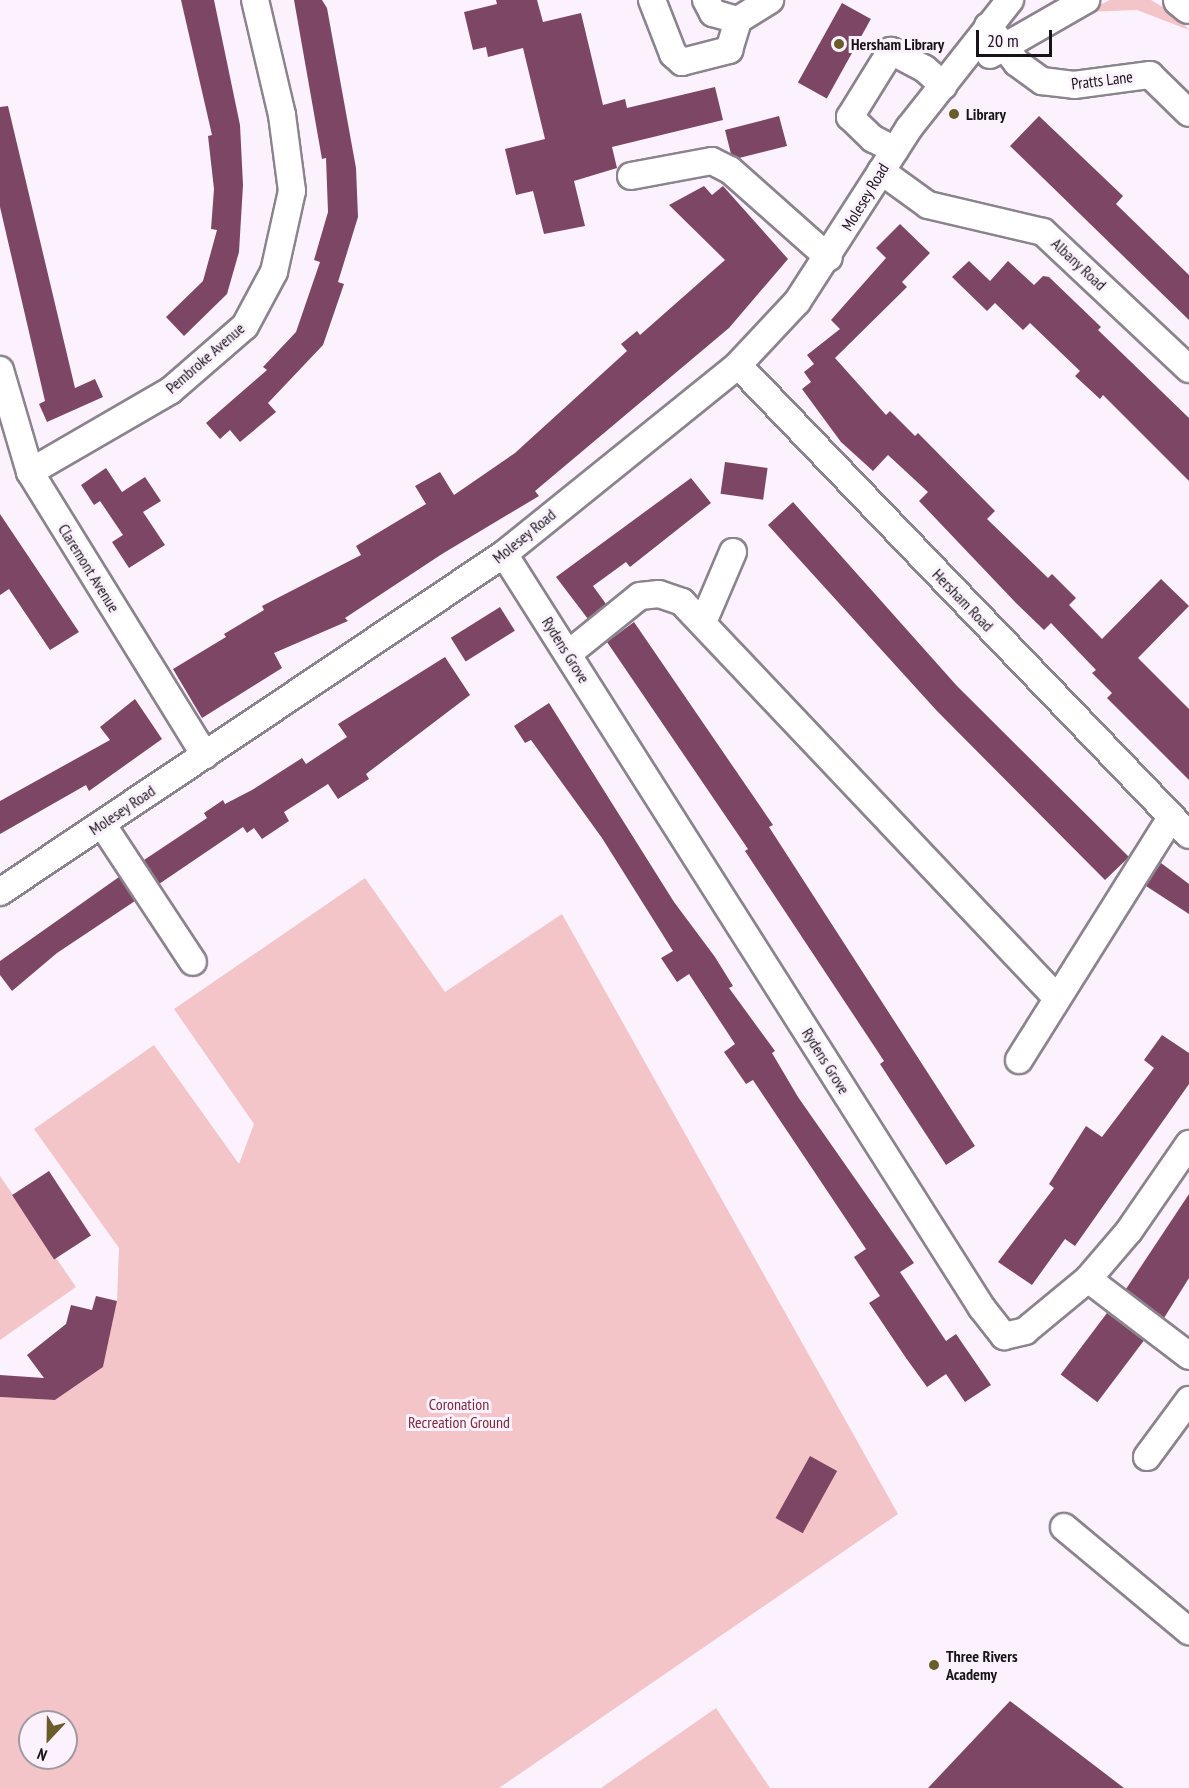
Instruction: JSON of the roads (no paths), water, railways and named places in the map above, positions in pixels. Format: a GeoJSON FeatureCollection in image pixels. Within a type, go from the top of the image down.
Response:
{"type":"FeatureCollection","features":[{"type":"Feature","properties":{"kind":"main road"},"geometry":{"type":"LineString","coordinates":[[1180,0],[1189,7]]}},
{"type":"Feature","properties":{"kind":"street","name":"Pembroke Avenue"},"geometry":{"type":"LineString","coordinates":[[30,472],[170,391],[245,326],[274,272],[292,191],[282,115],[255,0]]}},
{"type":"Feature","properties":{"kind":"street"},"geometry":{"type":"LineString","coordinates":[[652,0],[673,54],[682,62],[729,50],[738,20],[770,0]]}},
{"type":"Feature","properties":{"kind":"street"},"geometry":{"type":"LineString","coordinates":[[706,0],[713,13],[738,20]]}},
{"type":"Feature","properties":{"kind":"street","name":"Molesey Road"},"geometry":{"type":"LineString","coordinates":[[0,892],[504,554],[738,365],[796,302],[829,258],[895,150],[1010,0]]}},
{"type":"Feature","properties":{"kind":"street","name":"Molesey Road"},"geometry":{"type":"LineString","coordinates":[[948,82],[1005,46],[1086,0]]}},
{"type":"Feature","properties":{"kind":"street","name":"Pratts Lane"},"geometry":{"type":"LineString","coordinates":[[988,26],[1030,74],[1058,85],[1150,75],[1189,113]]}},
{"type":"Feature","properties":{"kind":"street"},"geometry":{"type":"LineString","coordinates":[[895,150],[873,139],[850,117],[891,51],[948,82]]}},
{"type":"Feature","properties":{"kind":"street"},"geometry":{"type":"LineString","coordinates":[[631,176],[712,161],[730,170],[829,258]]}},
{"type":"Feature","properties":{"kind":"street","name":"Albany Road"},"geometry":{"type":"LineString","coordinates":[[881,171],[928,205],[1043,232],[1189,369]]}},
{"type":"Feature","properties":{"kind":"street","name":"Hersham Road"},"geometry":{"type":"LineString","coordinates":[[738,365],[1180,827]]}},
{"type":"Feature","properties":{"kind":"street","name":"Claremont Avenue"},"geometry":{"type":"LineString","coordinates":[[0,370],[30,472],[205,755]]}},
{"type":"Feature","properties":{"kind":"street"},"geometry":{"type":"LineString","coordinates":[[704,620],[733,552]]}},
{"type":"Feature","properties":{"kind":"street","name":"Rydens Grove"},"geometry":{"type":"LineString","coordinates":[[504,554],[982,1308],[1004,1336],[1025,1331],[1088,1280],[1129,1231],[1189,1144]]}},
{"type":"Feature","properties":{"kind":"street"},"geometry":{"type":"LineString","coordinates":[[568,654],[640,596],[659,594],[682,602],[704,620],[1056,997]]}},
{"type":"Feature","properties":{"kind":"street"},"geometry":{"type":"LineString","coordinates":[[102,824],[193,962]]}},
{"type":"Feature","properties":{"kind":"street"},"geometry":{"type":"LineString","coordinates":[[1019,1060],[1056,997],[1180,827]]}},
{"type":"Feature","properties":{"kind":"street"},"geometry":{"type":"LineString","coordinates":[[1088,1280],[1189,1356]]}},
{"type":"Feature","properties":{"kind":"street"},"geometry":{"type":"LineString","coordinates":[[1147,1457],[1189,1400]]}},
{"type":"Feature","properties":{"kind":"street"},"geometry":{"type":"LineString","coordinates":[[1064,1527],[1189,1631]]}},
{"type":"Feature","properties":{"kind":"place","name":"Hersham Library"},"geometry":{"type":"Point","coordinates":[839,44]}},
{"type":"Feature","properties":{"kind":"place","name":"Library"},"geometry":{"type":"Point","coordinates":[954,114]}},
{"type":"Feature","properties":{"kind":"place","name":"Three Rivers Academy"},"geometry":{"type":"Point","coordinates":[934,1665]}},
{"type":"Feature","properties":{"kind":"park label","name":"Coronation Recreation Ground"},"geometry":{"type":"Point","coordinates":[459,1413]}}]}
